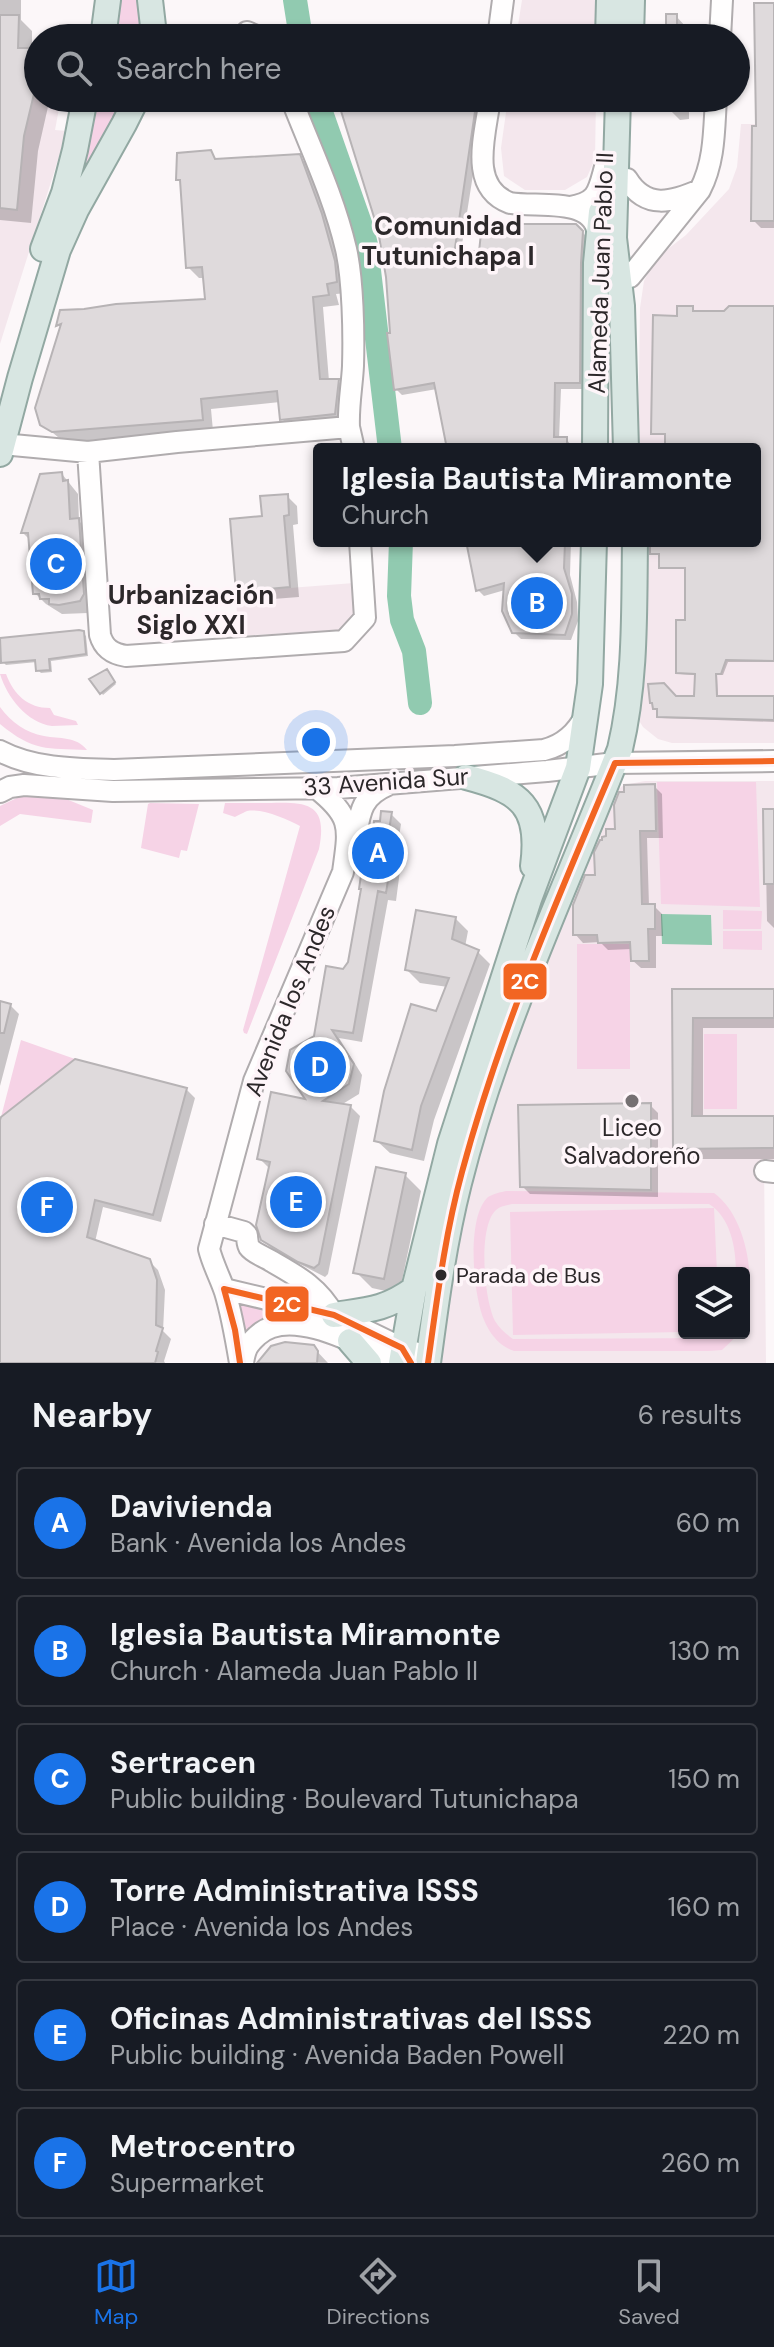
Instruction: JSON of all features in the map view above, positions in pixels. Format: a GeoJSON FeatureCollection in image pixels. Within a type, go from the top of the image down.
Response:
{"type":"FeatureCollection","features":[{"type":"Feature","properties":{"kind":"main road"},"geometry":{"type":"LineString","coordinates":[[105,24],[108,0]]}},
{"type":"Feature","properties":{"kind":"main road"},"geometry":{"type":"LineString","coordinates":[[150,0],[153,24]]}},
{"type":"Feature","properties":{"kind":"main road"},"geometry":{"type":"LineString","coordinates":[[608,24],[609,0]]}},
{"type":"Feature","properties":{"kind":"main road"},"geometry":{"type":"LineString","coordinates":[[619,24],[620,0]]}},
{"type":"Feature","properties":{"kind":"main road"},"geometry":{"type":"LineString","coordinates":[[631,24],[632,0]]}},
{"type":"Feature","properties":{"kind":"main road"},"geometry":{"type":"LineString","coordinates":[[0,394],[44,246],[67,184],[82,112]]}},
{"type":"Feature","properties":{"kind":"main road"},"geometry":{"type":"LineString","coordinates":[[1,449],[58,250],[129,112]]}},
{"type":"Feature","properties":{"kind":"main road","name":"Alameda Juan Pablo II"},"geometry":{"type":"LineString","coordinates":[[595,443],[606,241],[607,112]]}},
{"type":"Feature","properties":{"kind":"main road"},"geometry":{"type":"LineString","coordinates":[[603,443],[602,309],[617,112]]}},
{"type":"Feature","properties":{"kind":"main road","name":"Alameda Juan Pablo II"},"geometry":{"type":"LineString","coordinates":[[629,112],[627,179],[634,443]]}},
{"type":"Feature","properties":{"kind":"main road"},"geometry":{"type":"LineString","coordinates":[[606,241],[622,306],[626,443]]}},
{"type":"Feature","properties":{"kind":"main road"},"geometry":{"type":"LineString","coordinates":[[412,1359],[414,1289],[450,1144],[529,899],[580,759],[587,711],[594,547]]}},
{"type":"Feature","properties":{"kind":"main road"},"geometry":{"type":"LineString","coordinates":[[580,759],[589,745],[593,730],[601,650],[603,547]]}},
{"type":"Feature","properties":{"kind":"main road"},"geometry":{"type":"LineString","coordinates":[[615,763],[621,713],[625,547]]}},
{"type":"Feature","properties":{"kind":"main road"},"geometry":{"type":"LineString","coordinates":[[412,1359],[448,1237],[459,1182],[511,1017],[615,763],[625,728],[632,654],[635,547]]}},
{"type":"Feature","properties":{"kind":"main road"},"geometry":{"type":"LineString","coordinates":[[466,777],[504,789],[518,798],[529,814],[536,839],[529,899]]}},
{"type":"Feature","properties":{"kind":"main road"},"geometry":{"type":"LineString","coordinates":[[334,1315],[379,1309],[414,1289]]}},
{"type":"Feature","properties":{"kind":"main road"},"geometry":{"type":"LineString","coordinates":[[350,1341],[369,1363]]}},
{"type":"Feature","properties":{"kind":"street"},"geometry":{"type":"LineString","coordinates":[[500,24],[503,0]]}},
{"type":"Feature","properties":{"kind":"street"},"geometry":{"type":"LineString","coordinates":[[721,24],[722,0]]}},
{"type":"Feature","properties":{"kind":"street"},"geometry":{"type":"LineString","coordinates":[[296,112],[346,249],[353,341],[348,407],[353,443]]}},
{"type":"Feature","properties":{"kind":"street"},"geometry":{"type":"LineString","coordinates":[[488,112],[482,158],[484,179],[490,191],[510,203],[582,210],[606,241]]}},
{"type":"Feature","properties":{"kind":"street"},"geometry":{"type":"LineString","coordinates":[[630,277],[700,190],[710,166],[715,112]]}},
{"type":"Feature","properties":{"kind":"street"},"geometry":{"type":"LineString","coordinates":[[570,207],[588,203],[594,198],[605,167]]}},
{"type":"Feature","properties":{"kind":"street"},"geometry":{"type":"LineString","coordinates":[[627,179],[641,196],[659,201],[700,190]]}},
{"type":"Feature","properties":{"kind":"street"},"geometry":{"type":"LineString","coordinates":[[1,449],[88,452],[349,427]]}},
{"type":"Feature","properties":{"kind":"street"},"geometry":{"type":"LineString","coordinates":[[88,452],[100,635],[105,647],[117,654],[126,656],[344,641],[365,618],[360,547]]}},
{"type":"Feature","properties":{"kind":"street","name":"33 Avenida Sur"},"geometry":{"type":"LineString","coordinates":[[0,751],[24,761],[76,769],[114,770],[544,750],[557,747],[570,737],[587,711]]}},
{"type":"Feature","properties":{"kind":"street","name":"33 Avenida Sur"},"geometry":{"type":"LineString","coordinates":[[0,792],[24,785],[113,791],[338,788],[466,777],[580,759],[615,763],[774,761]]}},
{"type":"Feature","properties":{"kind":"street"},"geometry":{"type":"LineString","coordinates":[[298,762],[327,777],[338,788],[347,799],[357,823]]}},
{"type":"Feature","properties":{"kind":"street","name":"Avenida los Andes"},"geometry":{"type":"LineString","coordinates":[[343,872],[351,862],[357,823],[366,800],[377,790],[394,783]]}},
{"type":"Feature","properties":{"kind":"street","name":"Avenida los Andes"},"geometry":{"type":"LineString","coordinates":[[242,1363],[224,1289],[209,1249],[254,1081],[343,872],[347,843],[343,814],[316,788]]}},
{"type":"Feature","properties":{"kind":"street"},"geometry":{"type":"LineString","coordinates":[[215,1224],[244,1232],[251,1250],[289,1271],[324,1297],[334,1315]]}},
{"type":"Feature","properties":{"kind":"street"},"geometry":{"type":"LineString","coordinates":[[224,1289],[334,1315],[412,1359]]}},
{"type":"Feature","properties":{"kind":"street"},"geometry":{"type":"LineString","coordinates":[[242,1363],[246,1346],[263,1330],[277,1325],[300,1324],[412,1359]]}},
{"type":"Feature","properties":{"kind":"shaded area"},"geometry":{"type":"Polygon","coordinates":[[[118,0],[143,0],[144,24],[115,24],[118,0]]]}},
{"type":"Feature","properties":{"kind":"shaded area"},"geometry":{"type":"Polygon","coordinates":[[[522,0],[595,0],[595,24],[518,24],[522,0]]]}},
{"type":"Feature","properties":{"kind":"shaded area"},"geometry":{"type":"Polygon","coordinates":[[[0,77],[24,78],[24,112],[58,112],[55,130],[67,131],[0,344],[0,77]]]}},
{"type":"Feature","properties":{"kind":"shaded area"},"geometry":{"type":"Polygon","coordinates":[[[90,112],[121,112],[75,190],[90,112]]]}},
{"type":"Feature","properties":{"kind":"shaded area"},"geometry":{"type":"Polygon","coordinates":[[[506,112],[596,112],[595,159],[587,177],[565,190],[525,190],[504,176],[501,148],[506,112]]]}},
{"type":"Feature","properties":{"kind":"shaded area"},"geometry":{"type":"Polygon","coordinates":[[[741,124],[774,124],[774,743],[672,743],[658,739],[638,719],[637,547],[761,547],[761,443],[638,443],[640,308],[644,281],[655,259],[686,235],[729,189],[737,167],[741,124]]]}},
{"type":"Feature","properties":{"kind":"shaded area"},"geometry":{"type":"Polygon","coordinates":[[[354,583],[355,615],[343,630],[238,636],[236,592],[354,583]]]}},
{"type":"Feature","properties":{"kind":"shaded area"},"geometry":{"type":"Polygon","coordinates":[[[0,674],[6,674],[13,688],[29,703],[50,708],[54,715],[76,721],[78,725],[52,726],[34,720],[13,700],[0,674]]]}},
{"type":"Feature","properties":{"kind":"shaded area"},"geometry":{"type":"Polygon","coordinates":[[[0,707],[14,722],[37,735],[73,740],[87,750],[41,747],[22,740],[0,724],[0,707]]]}},
{"type":"Feature","properties":{"kind":"shaded area","name":"Liceo Salvadoreño"},"geometry":{"type":"Polygon","coordinates":[[[645,781],[774,781],[774,1162],[764,1162],[766,1363],[441,1363],[436,1358],[466,1175],[509,1039],[614,792],[624,785],[645,781]]]}},
{"type":"Feature","properties":{"kind":"shaded area"},"geometry":{"type":"Polygon","coordinates":[[[657,782],[756,782],[760,907],[661,904],[657,782]]]}},
{"type":"Feature","properties":{"kind":"shaded area"},"geometry":{"type":"Polygon","coordinates":[[[21,796],[66,799],[93,810],[91,823],[20,814],[0,826],[0,806],[21,796]]]}},
{"type":"Feature","properties":{"kind":"shaded area"},"geometry":{"type":"Polygon","coordinates":[[[150,803],[199,804],[187,851],[181,850],[179,858],[141,848],[150,803]]]}},
{"type":"Feature","properties":{"kind":"shaded area"},"geometry":{"type":"Polygon","coordinates":[[[225,803],[305,805],[318,814],[320,823],[319,849],[247,1034],[243,1030],[300,826],[260,811],[247,811],[235,817],[223,813],[225,803]]]}},
{"type":"Feature","properties":{"kind":"shaded area"},"geometry":{"type":"Polygon","coordinates":[[[723,910],[762,911],[761,929],[723,929],[723,910]]]}},
{"type":"Feature","properties":{"kind":"shaded area"},"geometry":{"type":"Polygon","coordinates":[[[661,914],[711,915],[712,945],[662,944],[661,914]]]}},
{"type":"Feature","properties":{"kind":"shaded area"},"geometry":{"type":"Polygon","coordinates":[[[723,931],[762,931],[762,950],[723,949],[723,931]]]}},
{"type":"Feature","properties":{"kind":"shaded area"},"geometry":{"type":"Polygon","coordinates":[[[577,944],[630,944],[630,1069],[577,1069],[577,944]]]}},
{"type":"Feature","properties":{"kind":"shaded area"},"geometry":{"type":"Polygon","coordinates":[[[704,1034],[737,1034],[737,1109],[704,1109],[704,1034]]]}},
{"type":"Feature","properties":{"kind":"shaded area"},"geometry":{"type":"Polygon","coordinates":[[[21,1040],[75,1059],[1,1117],[21,1040]]]}},
{"type":"Feature","properties":{"kind":"shaded area"},"geometry":{"type":"Polygon","coordinates":[[[506,1191],[714,1193],[735,1218],[749,1267],[736,1267],[731,1234],[722,1217],[709,1204],[505,1206],[495,1211],[490,1220],[484,1265],[491,1311],[495,1321],[513,1339],[734,1339],[722,1350],[709,1351],[514,1351],[499,1343],[480,1308],[474,1257],[474,1238],[481,1207],[488,1197],[506,1191]]]}},
{"type":"Feature","properties":{"kind":"shaded area"},"geometry":{"type":"Polygon","coordinates":[[[714,1208],[717,1267],[678,1267],[678,1332],[513,1335],[510,1212],[714,1208]]]}},
{"type":"Feature","properties":{"kind":"shaded area"},"geometry":{"type":"Polygon","coordinates":[[[237,1297],[330,1326],[246,1337],[237,1297]]]}},
{"type":"Feature","properties":{"kind":"building"},"geometry":{"type":"Polygon","coordinates":[[[754,3],[774,3],[774,221],[751,221],[752,126],[756,126],[754,3]]]}},
{"type":"Feature","properties":{"kind":"building"},"geometry":{"type":"Polygon","coordinates":[[[666,14],[677,14],[677,24],[666,24],[666,14]]]}},
{"type":"Feature","properties":{"kind":"building"},"geometry":{"type":"Polygon","coordinates":[[[0,15],[19,15],[18,48],[24,48],[24,112],[30,112],[24,136],[17,210],[0,208],[0,15]]]}},
{"type":"Feature","properties":{"kind":"building"},"geometry":{"type":"Polygon","coordinates":[[[341,112],[475,112],[455,248],[479,252],[481,233],[485,227],[495,224],[576,224],[583,231],[580,383],[555,383],[554,437],[567,437],[567,443],[446,443],[434,383],[394,390],[387,333],[390,333],[386,277],[378,230],[341,112]]]}},
{"type":"Feature","properties":{"kind":"building"},"geometry":{"type":"Polygon","coordinates":[[[211,150],[215,159],[300,154],[335,261],[337,282],[327,284],[329,295],[313,297],[320,379],[339,379],[335,414],[280,420],[277,391],[201,399],[203,420],[52,432],[40,425],[35,408],[61,324],[56,326],[60,310],[205,299],[202,267],[186,268],[180,180],[176,180],[177,153],[211,150]]]}},
{"type":"Feature","properties":{"kind":"building"},"geometry":{"type":"Polygon","coordinates":[[[677,306],[693,306],[693,311],[724,311],[729,306],[774,306],[774,661],[726,660],[721,674],[716,674],[717,696],[774,696],[774,720],[657,717],[657,709],[653,709],[650,703],[648,684],[664,683],[676,696],[694,696],[695,674],[676,673],[676,620],[685,620],[685,568],[659,568],[659,554],[650,554],[650,547],[761,547],[761,443],[665,443],[665,434],[651,434],[653,315],[677,316],[677,306]]]}},
{"type":"Feature","properties":{"kind":"building"},"geometry":{"type":"Polygon","coordinates":[[[62,472],[63,481],[68,480],[70,519],[79,518],[84,594],[80,601],[59,605],[49,604],[49,599],[40,599],[39,594],[33,594],[28,533],[21,533],[40,474],[62,472]]]}},
{"type":"Feature","properties":{"kind":"building"},"geometry":{"type":"Polygon","coordinates":[[[288,494],[289,515],[284,516],[290,587],[236,592],[230,519],[262,516],[260,496],[288,494]]]}},
{"type":"Feature","properties":{"kind":"building"},"geometry":{"type":"Polygon","coordinates":[[[467,547],[565,547],[564,568],[572,594],[572,614],[565,635],[512,633],[502,611],[504,583],[476,591],[467,547]]]}},
{"type":"Feature","properties":{"kind":"building"},"geometry":{"type":"Polygon","coordinates":[[[84,631],[86,654],[49,659],[50,670],[36,671],[35,660],[1,663],[0,638],[84,631]]]}},
{"type":"Feature","properties":{"kind":"building"},"geometry":{"type":"Polygon","coordinates":[[[107,669],[115,682],[100,694],[89,679],[107,669]]]}},
{"type":"Feature","properties":{"kind":"building"},"geometry":{"type":"Polygon","coordinates":[[[655,784],[656,831],[640,831],[642,904],[655,904],[655,929],[648,929],[649,961],[631,961],[630,942],[598,943],[597,935],[573,935],[573,905],[585,875],[595,875],[594,852],[602,837],[606,836],[606,829],[615,829],[614,805],[619,792],[624,792],[624,785],[655,784]]]}},
{"type":"Feature","properties":{"kind":"building"},"geometry":{"type":"Polygon","coordinates":[[[763,809],[774,809],[774,884],[764,884],[763,809]]]}},
{"type":"Feature","properties":{"kind":"building"},"geometry":{"type":"Polygon","coordinates":[[[381,811],[392,812],[387,842],[393,843],[390,868],[386,893],[378,891],[353,1033],[332,1030],[354,1064],[349,1084],[323,1101],[351,1105],[319,1264],[314,1268],[261,1240],[256,1225],[270,1162],[257,1159],[271,1092],[305,1099],[286,1071],[290,1050],[314,1036],[326,966],[343,969],[348,962],[364,855],[369,840],[372,840],[374,821],[380,821],[381,811]]]}},
{"type":"Feature","properties":{"kind":"building"},"geometry":{"type":"Polygon","coordinates":[[[416,910],[456,917],[452,939],[479,950],[421,1106],[412,1150],[374,1141],[384,1091],[411,1004],[436,1011],[449,978],[405,970],[416,910]]]}},
{"type":"Feature","properties":{"kind":"building"},"geometry":{"type":"Polygon","coordinates":[[[672,989],[774,989],[774,1018],[693,1018],[692,1116],[774,1116],[774,1148],[673,1149],[672,989]]]}},
{"type":"Feature","properties":{"kind":"building"},"geometry":{"type":"Polygon","coordinates":[[[0,1001],[11,1004],[4,1033],[0,1033],[0,1001]]]}},
{"type":"Feature","properties":{"kind":"building"},"geometry":{"type":"Polygon","coordinates":[[[75,1059],[187,1088],[153,1215],[95,1200],[87,1237],[150,1259],[157,1280],[156,1325],[163,1328],[155,1363],[0,1363],[0,1120],[75,1059]]]}},
{"type":"Feature","properties":{"kind":"building"},"geometry":{"type":"Polygon","coordinates":[[[651,1103],[651,1190],[520,1187],[518,1105],[651,1103]]]}},
{"type":"Feature","properties":{"kind":"building"},"geometry":{"type":"Polygon","coordinates":[[[376,1167],[406,1173],[384,1279],[353,1273],[376,1167]]]}},
{"type":"Feature","properties":{"kind":"building"},"geometry":{"type":"Polygon","coordinates":[[[285,1342],[314,1345],[318,1351],[317,1363],[257,1363],[271,1346],[285,1342]]]}},
{"type":"Feature","properties":{"kind":"waterway"},"geometry":{"type":"LineString","coordinates":[[295,0],[299,24]]}},
{"type":"Feature","properties":{"kind":"waterway"},"geometry":{"type":"LineString","coordinates":[[321,112],[366,245],[389,443]]}},
{"type":"Feature","properties":{"kind":"waterway"},"geometry":{"type":"LineString","coordinates":[[401,547],[399,596],[402,620],[414,651],[420,703]]}},
{"type":"Feature","properties":{"kind":"transit line","name":"2C"},"geometry":{"type":"LineString","coordinates":[[428,1363],[451,1219],[477,1119],[531,965],[615,763],[774,761]]}},
{"type":"Feature","properties":{"kind":"transit line","name":"2C"},"geometry":{"type":"LineString","coordinates":[[240,1363],[224,1289],[334,1315],[402,1348],[411,1363]]}},
{"type":"Feature","properties":{"kind":"place","name":"Sertracen"},"geometry":{"type":"Point","coordinates":[56,564]}},
{"type":"Feature","properties":{"kind":"place","name":"Iglesia Bautista Miramonte"},"geometry":{"type":"Point","coordinates":[537,603]}},
{"type":"Feature","properties":{"kind":"place","name":"Davivienda"},"geometry":{"type":"Point","coordinates":[378,853]}},
{"type":"Feature","properties":{"kind":"place","name":"Torre Administrativa ISSS"},"geometry":{"type":"Point","coordinates":[320,1067]}},
{"type":"Feature","properties":{"kind":"place","name":"Liceo Salvadoreño"},"geometry":{"type":"Point","coordinates":[632,1101]}},
{"type":"Feature","properties":{"kind":"place","name":"Oficinas Administrativas del ISSS"},"geometry":{"type":"Point","coordinates":[296,1202]}},
{"type":"Feature","properties":{"kind":"place","name":"Metrocentro"},"geometry":{"type":"Point","coordinates":[47,1207]}},
{"type":"Feature","properties":{"kind":"place","name":"Parada de Bus"},"geometry":{"type":"Point","coordinates":[441,1275]}},
{"type":"Feature","properties":{"kind":"district","name":"Comunidad Tutunichapa I"},"geometry":{"type":"Point","coordinates":[448,241]}},
{"type":"Feature","properties":{"kind":"district","name":"Urbanización Siglo XXI"},"geometry":{"type":"Point","coordinates":[191,610]}}]}
